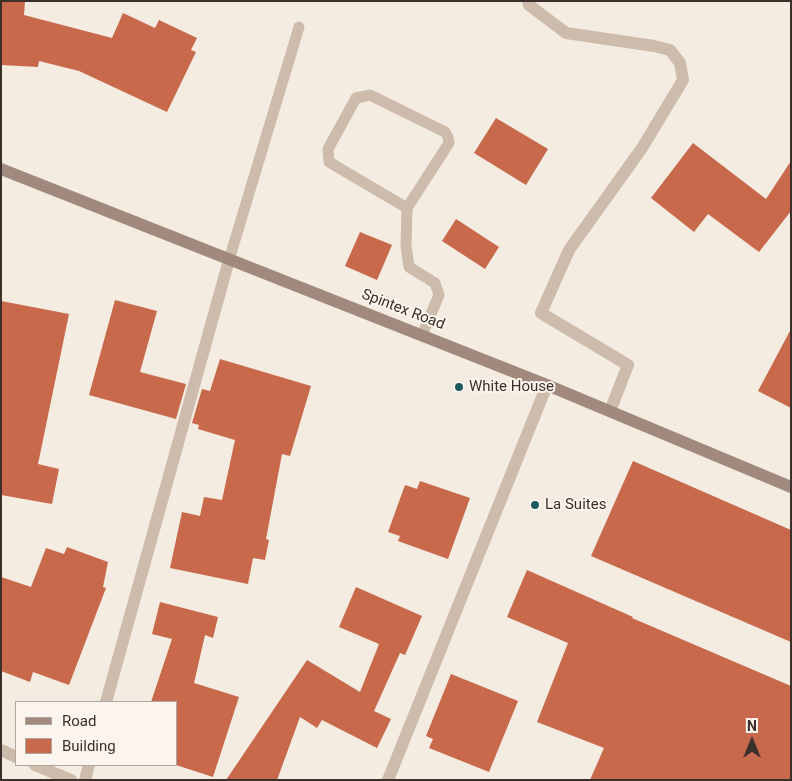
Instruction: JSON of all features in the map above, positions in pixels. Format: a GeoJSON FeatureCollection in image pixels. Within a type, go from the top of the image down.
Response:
{"type":"FeatureCollection","features":[{"type":"Feature","properties":{"kind":"main road","name":"Spintex Road"},"geometry":{"type":"LineString","coordinates":[[1,169],[547,385],[791,487]]}},
{"type":"Feature","properties":{"kind":"street"},"geometry":{"type":"LineString","coordinates":[[528,1],[529,5],[566,33],[670,50],[680,63],[683,80],[642,148],[569,250],[541,313],[628,364],[610,411]]}},
{"type":"Feature","properties":{"kind":"street"},"geometry":{"type":"LineString","coordinates":[[106,701],[229,260]]}},
{"type":"Feature","properties":{"kind":"street"},"geometry":{"type":"LineString","coordinates":[[388,780],[547,385]]}},
{"type":"Feature","properties":{"kind":"street"},"geometry":{"type":"LineString","coordinates":[[1,750],[15,757]]}},
{"type":"Feature","properties":{"kind":"street"},"geometry":{"type":"LineString","coordinates":[[37,766],[71,780]]}},
{"type":"Feature","properties":{"kind":"street"},"geometry":{"type":"LineString","coordinates":[[85,780],[89,766]]}},
{"type":"Feature","properties":{"kind":"lane"},"geometry":{"type":"LineString","coordinates":[[229,260],[299,27]]}},
{"type":"Feature","properties":{"kind":"lane"},"geometry":{"type":"LineString","coordinates":[[407,208],[329,162],[328,149],[356,98],[370,96],[445,132],[448,137],[449,143],[407,208],[406,246],[409,267],[435,283],[440,295],[422,335]]}},
{"type":"Feature","properties":{"kind":"building"},"geometry":{"type":"Polygon","coordinates":[[[1,1],[25,1],[24,15],[112,38],[123,13],[155,28],[159,20],[197,38],[191,50],[196,52],[167,112],[79,71],[39,61],[38,67],[1,65],[1,1]]]}},
{"type":"Feature","properties":{"kind":"building"},"geometry":{"type":"Polygon","coordinates":[[[496,118],[548,149],[526,185],[474,153],[496,118]]]}},
{"type":"Feature","properties":{"kind":"building"},"geometry":{"type":"Polygon","coordinates":[[[693,143],[766,199],[791,161],[791,211],[759,252],[708,214],[694,232],[651,198],[693,143]]]}},
{"type":"Feature","properties":{"kind":"building"},"geometry":{"type":"Polygon","coordinates":[[[456,219],[499,247],[485,269],[442,241],[456,219]]]}},
{"type":"Feature","properties":{"kind":"building"},"geometry":{"type":"Polygon","coordinates":[[[360,232],[392,245],[377,280],[345,266],[360,232]]]}},
{"type":"Feature","properties":{"kind":"building"},"geometry":{"type":"Polygon","coordinates":[[[115,300],[157,311],[140,372],[186,384],[176,419],[89,395],[115,300]]]}},
{"type":"Feature","properties":{"kind":"building"},"geometry":{"type":"Polygon","coordinates":[[[1,301],[69,314],[38,464],[59,469],[52,504],[1,495],[1,301]]]}},
{"type":"Feature","properties":{"kind":"building"},"geometry":{"type":"Polygon","coordinates":[[[791,329],[791,408],[758,391],[791,329]]]}},
{"type":"Feature","properties":{"kind":"building"},"geometry":{"type":"Polygon","coordinates":[[[220,359],[311,386],[290,456],[282,454],[266,539],[269,540],[265,560],[253,558],[248,584],[170,568],[182,512],[200,516],[204,497],[222,500],[235,440],[198,429],[199,425],[192,423],[202,389],[210,391],[220,359]]]}},
{"type":"Feature","properties":{"kind":"building"},"geometry":{"type":"Polygon","coordinates":[[[633,461],[791,530],[791,642],[591,556],[633,461]]]}},
{"type":"Feature","properties":{"kind":"building"},"geometry":{"type":"Polygon","coordinates":[[[420,481],[470,498],[448,559],[398,541],[400,536],[388,532],[405,485],[417,489],[420,481]]]}},
{"type":"Feature","properties":{"kind":"building"},"geometry":{"type":"Polygon","coordinates":[[[67,547],[108,562],[103,587],[106,588],[69,685],[33,672],[30,682],[1,671],[1,577],[31,587],[46,548],[64,554],[67,547]]]}},
{"type":"Feature","properties":{"kind":"building"},"geometry":{"type":"Polygon","coordinates":[[[527,570],[632,618],[791,686],[791,780],[590,780],[604,748],[537,722],[568,643],[507,617],[527,570]]]}},
{"type":"Feature","properties":{"kind":"building"},"geometry":{"type":"Polygon","coordinates":[[[356,587],[422,616],[405,655],[400,653],[374,711],[391,719],[377,748],[322,720],[317,728],[300,717],[277,780],[226,780],[307,660],[360,692],[379,644],[339,627],[356,587]]]}},
{"type":"Feature","properties":{"kind":"building"},"geometry":{"type":"Polygon","coordinates":[[[160,602],[218,617],[213,638],[205,635],[194,683],[239,697],[213,777],[178,766],[178,701],[151,701],[172,639],[152,634],[160,602]]]}},
{"type":"Feature","properties":{"kind":"building"},"geometry":{"type":"Polygon","coordinates":[[[451,674],[518,701],[489,772],[429,748],[433,739],[426,736],[451,674]]]}},
{"type":"Feature","properties":{"kind":"place","name":"White House"},"geometry":{"type":"Point","coordinates":[459,387]}},
{"type":"Feature","properties":{"kind":"place","name":"La Suites"},"geometry":{"type":"Point","coordinates":[535,505]}}]}
